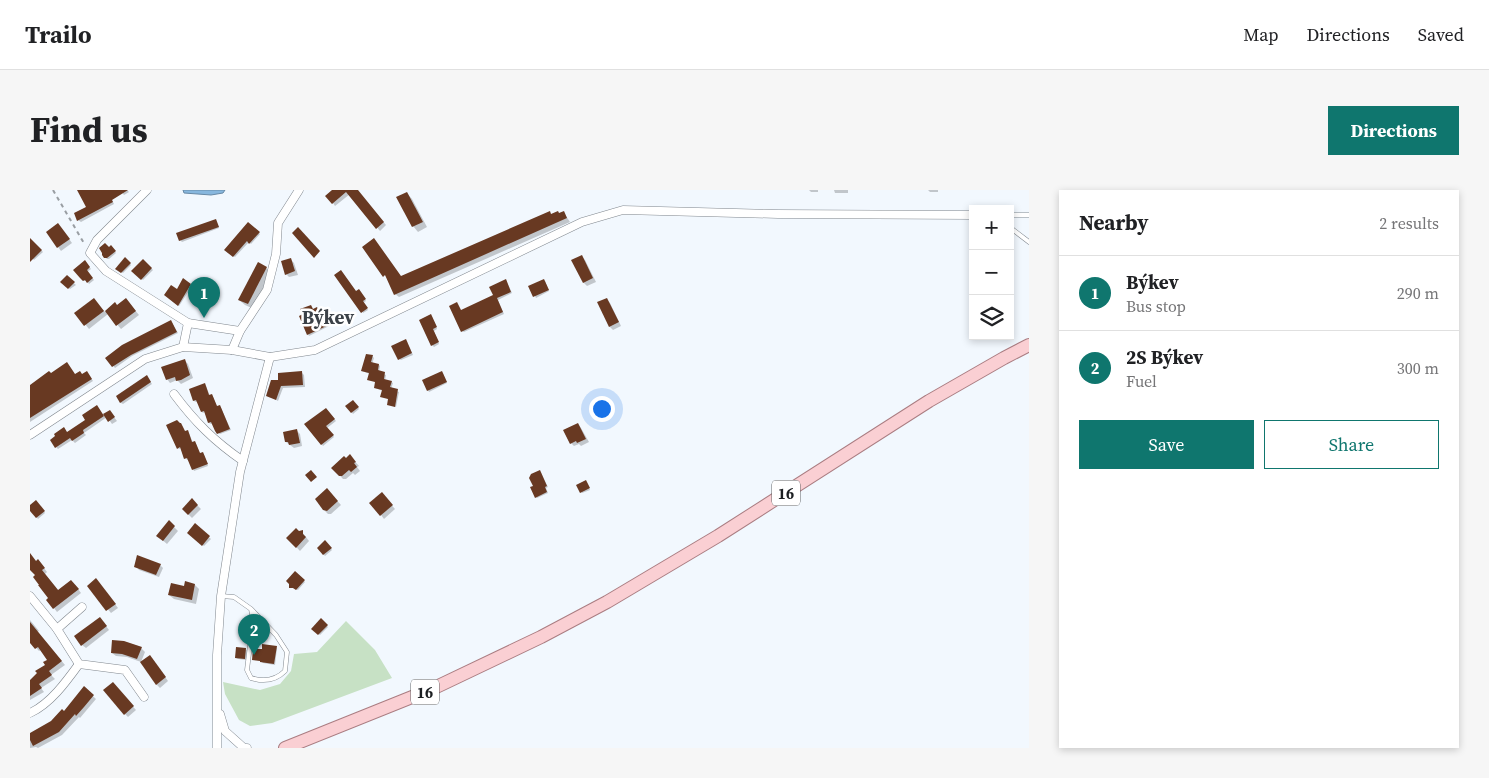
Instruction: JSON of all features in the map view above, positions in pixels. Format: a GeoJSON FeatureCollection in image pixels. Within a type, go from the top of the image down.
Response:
{"type":"FeatureCollection","features":[{"type":"Feature","properties":{"kind":"main road","name":"16"},"geometry":{"type":"LineString","coordinates":[[285,748],[432,690],[541,637],[607,602],[718,536],[929,401],[1029,345]]}},
{"type":"Feature","properties":{"kind":"street"},"geometry":{"type":"LineString","coordinates":[[147,190],[97,240],[90,253],[106,271],[188,323],[240,331]]}},
{"type":"Feature","properties":{"kind":"street"},"geometry":{"type":"LineString","coordinates":[[232,350],[240,331],[267,290],[276,254],[278,223],[299,190]]}},
{"type":"Feature","properties":{"kind":"street"},"geometry":{"type":"LineString","coordinates":[[30,435],[146,358],[183,347],[232,350],[270,357],[315,350],[582,222],[624,210],[788,214],[969,215]]}},
{"type":"Feature","properties":{"kind":"street"},"geometry":{"type":"LineString","coordinates":[[183,347],[188,323]]}},
{"type":"Feature","properties":{"kind":"street"},"geometry":{"type":"LineString","coordinates":[[217,748],[217,655],[221,596],[243,461],[270,357]]}},
{"type":"Feature","properties":{"kind":"street"},"geometry":{"type":"LineString","coordinates":[[174,394],[198,424],[221,446],[243,461]]}},
{"type":"Feature","properties":{"kind":"street"},"geometry":{"type":"LineString","coordinates":[[30,596],[57,629],[79,664]]}},
{"type":"Feature","properties":{"kind":"street"},"geometry":{"type":"LineString","coordinates":[[57,629],[82,607]]}},
{"type":"Feature","properties":{"kind":"street"},"geometry":{"type":"LineString","coordinates":[[79,664],[125,670],[144,697]]}},
{"type":"Feature","properties":{"kind":"street"},"geometry":{"type":"LineString","coordinates":[[30,713],[38,709],[64,684],[79,664]]}},
{"type":"Feature","properties":{"kind":"street"},"geometry":{"type":"LineString","coordinates":[[217,705],[225,731],[244,748],[247,748]]}},
{"type":"Feature","properties":{"kind":"lane"},"geometry":{"type":"LineString","coordinates":[[1014,215],[1029,215]]}},
{"type":"Feature","properties":{"kind":"lane"},"geometry":{"type":"LineString","coordinates":[[1014,231],[1029,242]]}},
{"type":"Feature","properties":{"kind":"lane"},"geometry":{"type":"LineString","coordinates":[[221,596],[234,597],[251,609],[276,635],[286,652],[285,671],[279,677],[261,681],[251,678],[247,670],[253,620],[251,609]]}},
{"type":"Feature","properties":{"kind":"path"},"geometry":{"type":"LineString","coordinates":[[53,190],[90,253]]}},
{"type":"Feature","properties":{"kind":"green space"},"geometry":{"type":"Polygon","coordinates":[[[346,621],[375,650],[392,678],[272,723],[250,726],[239,720],[225,694],[223,682],[260,690],[280,684],[291,671],[294,654],[317,652],[346,621]]]}},
{"type":"Feature","properties":{"kind":"water"},"geometry":{"type":"Polygon","coordinates":[[[183,190],[225,190],[223,193],[211,195],[184,193],[183,190]]]}},
{"type":"Feature","properties":{"kind":"building"},"geometry":{"type":"Polygon","coordinates":[[[77,190],[128,190],[112,200],[113,202],[77,221],[74,213],[86,207],[77,190]]]}},
{"type":"Feature","properties":{"kind":"building"},"geometry":{"type":"Polygon","coordinates":[[[332,190],[358,190],[384,222],[376,229],[346,192],[332,204],[325,196],[332,190]]]}},
{"type":"Feature","properties":{"kind":"building"},"geometry":{"type":"Polygon","coordinates":[[[407,192],[423,222],[412,227],[396,197],[407,192]]]}},
{"type":"Feature","properties":{"kind":"building"},"geometry":{"type":"Polygon","coordinates":[[[550,211],[551,214],[564,211],[567,218],[394,295],[385,275],[383,277],[362,247],[374,238],[401,276],[550,211]]]}},
{"type":"Feature","properties":{"kind":"building"},"geometry":{"type":"Polygon","coordinates":[[[216,219],[219,227],[179,241],[176,233],[216,219]]]}},
{"type":"Feature","properties":{"kind":"building"},"geometry":{"type":"Polygon","coordinates":[[[248,222],[260,232],[249,244],[247,241],[233,257],[224,250],[248,222]]]}},
{"type":"Feature","properties":{"kind":"building"},"geometry":{"type":"Polygon","coordinates":[[[58,223],[70,239],[57,248],[46,232],[58,223]]]}},
{"type":"Feature","properties":{"kind":"building"},"geometry":{"type":"Polygon","coordinates":[[[298,227],[320,251],[314,258],[292,233],[298,227]]]}},
{"type":"Feature","properties":{"kind":"building"},"geometry":{"type":"Polygon","coordinates":[[[30,238],[42,250],[30,262],[30,238]]]}},
{"type":"Feature","properties":{"kind":"building"},"geometry":{"type":"Polygon","coordinates":[[[105,243],[109,247],[111,245],[116,251],[107,258],[104,258],[99,248],[105,243]]]}},
{"type":"Feature","properties":{"kind":"building"},"geometry":{"type":"Polygon","coordinates":[[[582,255],[593,278],[583,283],[571,260],[582,255]]]}},
{"type":"Feature","properties":{"kind":"building"},"geometry":{"type":"Polygon","coordinates":[[[125,257],[131,263],[121,273],[115,269],[125,257]]]}},
{"type":"Feature","properties":{"kind":"building"},"geometry":{"type":"Polygon","coordinates":[[[291,258],[295,271],[285,275],[281,261],[291,258]]]}},
{"type":"Feature","properties":{"kind":"building"},"geometry":{"type":"Polygon","coordinates":[[[143,259],[152,268],[141,280],[131,271],[143,259]]]}},
{"type":"Feature","properties":{"kind":"building"},"geometry":{"type":"Polygon","coordinates":[[[85,260],[90,267],[87,270],[93,278],[87,283],[73,270],[85,260]]]}},
{"type":"Feature","properties":{"kind":"building"},"geometry":{"type":"Polygon","coordinates":[[[258,262],[267,267],[248,304],[238,300],[258,262]]]}},
{"type":"Feature","properties":{"kind":"building"},"geometry":{"type":"Polygon","coordinates":[[[341,270],[356,291],[359,289],[366,299],[363,301],[368,308],[361,313],[334,275],[341,270]]]}},
{"type":"Feature","properties":{"kind":"building"},"geometry":{"type":"Polygon","coordinates":[[[67,275],[75,282],[68,289],[60,282],[67,275]]]}},
{"type":"Feature","properties":{"kind":"building"},"geometry":{"type":"Polygon","coordinates":[[[183,278],[191,284],[178,306],[164,295],[171,285],[177,289],[183,278]]]}},
{"type":"Feature","properties":{"kind":"building"},"geometry":{"type":"Polygon","coordinates":[[[506,279],[511,292],[497,298],[503,312],[461,332],[449,306],[457,302],[461,310],[493,295],[489,287],[506,279]]]}},
{"type":"Feature","properties":{"kind":"building"},"geometry":{"type":"Polygon","coordinates":[[[544,279],[549,290],[533,297],[528,286],[544,279]]]}},
{"type":"Feature","properties":{"kind":"building"},"geometry":{"type":"Polygon","coordinates":[[[94,298],[104,311],[84,326],[74,313],[94,298]]]}},
{"type":"Feature","properties":{"kind":"building"},"geometry":{"type":"Polygon","coordinates":[[[126,298],[136,311],[116,326],[105,311],[115,302],[117,305],[126,298]]]}},
{"type":"Feature","properties":{"kind":"building"},"geometry":{"type":"Polygon","coordinates":[[[607,298],[619,322],[609,327],[597,302],[607,298]]]}},
{"type":"Feature","properties":{"kind":"building"},"geometry":{"type":"Polygon","coordinates":[[[311,305],[313,309],[317,307],[320,314],[328,311],[333,323],[307,335],[299,316],[303,314],[300,309],[311,305]]]}},
{"type":"Feature","properties":{"kind":"building"},"geometry":{"type":"Polygon","coordinates":[[[431,314],[437,327],[433,329],[439,342],[431,346],[419,320],[431,314]]]}},
{"type":"Feature","properties":{"kind":"building"},"geometry":{"type":"Polygon","coordinates":[[[171,320],[177,332],[131,355],[112,367],[105,358],[122,345],[171,320]]]}},
{"type":"Feature","properties":{"kind":"building"},"geometry":{"type":"Polygon","coordinates":[[[406,339],[412,353],[398,360],[391,346],[406,339]]]}},
{"type":"Feature","properties":{"kind":"building"},"geometry":{"type":"Polygon","coordinates":[[[366,354],[373,355],[371,362],[379,364],[378,370],[385,372],[384,379],[392,381],[390,387],[398,389],[395,407],[387,405],[388,399],[380,397],[382,390],[374,388],[375,382],[367,380],[369,373],[361,371],[366,354]]]}},
{"type":"Feature","properties":{"kind":"building"},"geometry":{"type":"Polygon","coordinates":[[[185,359],[190,375],[181,380],[176,381],[175,377],[166,380],[161,367],[185,359]]]}},
{"type":"Feature","properties":{"kind":"building"},"geometry":{"type":"Polygon","coordinates":[[[67,362],[75,374],[80,371],[82,374],[87,371],[92,379],[30,418],[30,385],[49,371],[51,373],[67,362]]]}},
{"type":"Feature","properties":{"kind":"building"},"geometry":{"type":"Polygon","coordinates":[[[302,371],[303,385],[281,386],[276,400],[266,396],[271,380],[278,380],[278,373],[302,371]]]}},
{"type":"Feature","properties":{"kind":"building"},"geometry":{"type":"Polygon","coordinates":[[[442,371],[447,382],[427,391],[422,380],[442,371]]]}},
{"type":"Feature","properties":{"kind":"building"},"geometry":{"type":"Polygon","coordinates":[[[147,375],[151,382],[120,403],[116,396],[147,375]]]}},
{"type":"Feature","properties":{"kind":"building"},"geometry":{"type":"Polygon","coordinates":[[[205,383],[209,395],[212,394],[217,406],[220,405],[230,429],[217,434],[211,422],[208,423],[204,411],[201,412],[196,400],[193,401],[189,389],[205,383]]]}},
{"type":"Feature","properties":{"kind":"building"},"geometry":{"type":"Polygon","coordinates":[[[353,400],[359,407],[351,413],[345,406],[353,400]]]}},
{"type":"Feature","properties":{"kind":"building"},"geometry":{"type":"Polygon","coordinates":[[[97,405],[104,416],[83,430],[84,433],[72,441],[70,438],[55,448],[50,440],[55,436],[54,434],[64,427],[67,432],[85,420],[82,415],[97,405]]]}},
{"type":"Feature","properties":{"kind":"building"},"geometry":{"type":"Polygon","coordinates":[[[326,408],[335,419],[326,426],[334,435],[321,445],[304,424],[326,408]]]}},
{"type":"Feature","properties":{"kind":"building"},"geometry":{"type":"Polygon","coordinates":[[[110,410],[115,417],[108,422],[103,414],[110,410]]]}},
{"type":"Feature","properties":{"kind":"building"},"geometry":{"type":"Polygon","coordinates":[[[177,420],[185,431],[188,430],[192,442],[195,441],[200,453],[203,452],[208,464],[192,470],[187,458],[184,459],[180,447],[177,449],[166,425],[177,420]]]}},
{"type":"Feature","properties":{"kind":"building"},"geometry":{"type":"Polygon","coordinates":[[[578,423],[586,439],[570,444],[563,430],[578,423]]]}},
{"type":"Feature","properties":{"kind":"building"},"geometry":{"type":"Polygon","coordinates":[[[297,429],[300,443],[289,445],[288,442],[285,442],[283,432],[297,429]]]}},
{"type":"Feature","properties":{"kind":"building"},"geometry":{"type":"Polygon","coordinates":[[[350,454],[357,467],[351,472],[349,470],[342,476],[339,476],[331,468],[344,456],[346,458],[350,454]]]}},
{"type":"Feature","properties":{"kind":"building"},"geometry":{"type":"Polygon","coordinates":[[[311,470],[317,477],[311,482],[305,475],[311,470]]]}},
{"type":"Feature","properties":{"kind":"building"},"geometry":{"type":"Polygon","coordinates":[[[540,470],[547,486],[545,487],[547,492],[535,498],[530,487],[533,486],[529,478],[531,474],[540,470]]]}},
{"type":"Feature","properties":{"kind":"building"},"geometry":{"type":"Polygon","coordinates":[[[586,480],[590,488],[580,493],[576,485],[586,480]]]}},
{"type":"Feature","properties":{"kind":"building"},"geometry":{"type":"Polygon","coordinates":[[[327,488],[338,501],[327,511],[323,510],[315,499],[327,488]]]}},
{"type":"Feature","properties":{"kind":"building"},"geometry":{"type":"Polygon","coordinates":[[[382,492],[393,505],[380,516],[369,503],[382,492]]]}},
{"type":"Feature","properties":{"kind":"building"},"geometry":{"type":"Polygon","coordinates":[[[192,498],[198,505],[188,515],[182,509],[192,498]]]}},
{"type":"Feature","properties":{"kind":"building"},"geometry":{"type":"Polygon","coordinates":[[[36,500],[45,511],[36,518],[30,511],[30,505],[36,500]]]}},
{"type":"Feature","properties":{"kind":"building"},"geometry":{"type":"Polygon","coordinates":[[[169,520],[175,526],[163,541],[156,536],[169,520]]]}},
{"type":"Feature","properties":{"kind":"building"},"geometry":{"type":"Polygon","coordinates":[[[195,523],[210,536],[202,546],[187,533],[195,523]]]}},
{"type":"Feature","properties":{"kind":"building"},"geometry":{"type":"Polygon","coordinates":[[[296,528],[299,531],[303,530],[303,534],[306,537],[296,548],[286,538],[296,528]]]}},
{"type":"Feature","properties":{"kind":"building"},"geometry":{"type":"Polygon","coordinates":[[[325,540],[332,548],[323,555],[317,548],[325,540]]]}},
{"type":"Feature","properties":{"kind":"building"},"geometry":{"type":"Polygon","coordinates":[[[30,553],[45,568],[42,570],[58,590],[71,580],[79,589],[53,609],[46,600],[48,598],[33,577],[35,575],[30,570],[30,553]]]}},
{"type":"Feature","properties":{"kind":"building"},"geometry":{"type":"Polygon","coordinates":[[[137,555],[161,564],[156,575],[134,567],[137,555]]]}},
{"type":"Feature","properties":{"kind":"building"},"geometry":{"type":"Polygon","coordinates":[[[295,571],[305,580],[296,590],[289,588],[289,584],[286,581],[295,571]]]}},
{"type":"Feature","properties":{"kind":"building"},"geometry":{"type":"Polygon","coordinates":[[[96,578],[116,604],[106,611],[87,586],[96,578]]]}},
{"type":"Feature","properties":{"kind":"building"},"geometry":{"type":"Polygon","coordinates":[[[185,581],[195,584],[192,600],[168,595],[171,583],[184,586],[185,581]]]}},
{"type":"Feature","properties":{"kind":"building"},"geometry":{"type":"Polygon","coordinates":[[[100,617],[107,626],[81,646],[74,636],[100,617]]]}},
{"type":"Feature","properties":{"kind":"building"},"geometry":{"type":"Polygon","coordinates":[[[321,618],[328,625],[318,635],[311,629],[321,618]]]}},
{"type":"Feature","properties":{"kind":"building"},"geometry":{"type":"Polygon","coordinates":[[[30,622],[62,661],[49,671],[52,675],[39,684],[42,688],[30,696],[30,680],[37,673],[35,671],[45,665],[43,662],[47,660],[38,647],[35,649],[30,643],[30,622]]]}},
{"type":"Feature","properties":{"kind":"building"},"geometry":{"type":"Polygon","coordinates":[[[112,640],[124,641],[142,647],[137,659],[111,653],[112,640]]]}},
{"type":"Feature","properties":{"kind":"building"},"geometry":{"type":"Polygon","coordinates":[[[262,644],[277,646],[274,664],[252,660],[253,649],[262,649],[262,644]]]}},
{"type":"Feature","properties":{"kind":"building"},"geometry":{"type":"Polygon","coordinates":[[[236,647],[246,648],[245,659],[235,658],[236,647]]]}},
{"type":"Feature","properties":{"kind":"building"},"geometry":{"type":"Polygon","coordinates":[[[150,655],[166,677],[156,685],[140,662],[150,655]]]}},
{"type":"Feature","properties":{"kind":"building"},"geometry":{"type":"Polygon","coordinates":[[[113,682],[134,706],[124,715],[103,690],[113,682]]]}},
{"type":"Feature","properties":{"kind":"building"},"geometry":{"type":"Polygon","coordinates":[[[84,686],[94,695],[84,707],[59,732],[33,746],[30,740],[30,733],[51,721],[62,709],[64,711],[84,686]]]}},
{"type":"Feature","properties":{"kind":"place","name":"Býkev"},"geometry":{"type":"Point","coordinates":[204,318]}},
{"type":"Feature","properties":{"kind":"place","name":"2S Býkev"},"geometry":{"type":"Point","coordinates":[254,655]}},
{"type":"Feature","properties":{"kind":"district","name":"Býkev"},"geometry":{"type":"Point","coordinates":[328,317]}}]}
